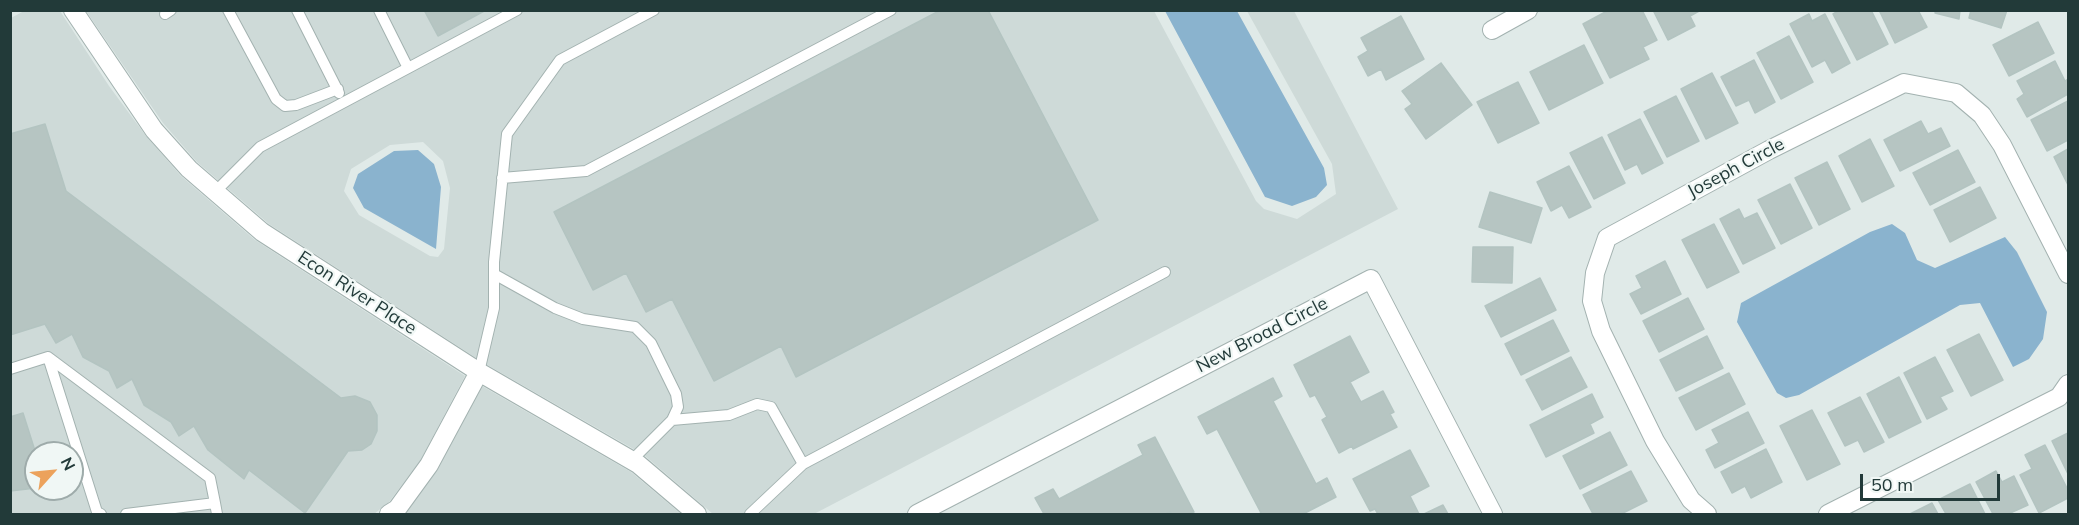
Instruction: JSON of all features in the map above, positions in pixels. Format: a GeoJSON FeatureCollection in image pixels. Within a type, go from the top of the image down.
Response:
{"type":"FeatureCollection","features":[{"type":"Feature","properties":{"kind":"street","name":"Econ River Place"},"geometry":{"type":"LineString","coordinates":[[73,10],[154,130],[189,169],[262,232],[479,372],[632,460],[697,514]]}},
{"type":"Feature","properties":{"kind":"street"},"geometry":{"type":"LineString","coordinates":[[1492,30],[1528,10]]}},
{"type":"Feature","properties":{"kind":"street","name":"Joseph Circle"},"geometry":{"type":"LineString","coordinates":[[1707,514],[1691,500],[1655,441],[1601,331],[1592,302],[1595,273],[1607,238],[1768,150],[1904,83],[1956,93],[1982,115],[2002,145],[2068,274]]}},
{"type":"Feature","properties":{"kind":"street","name":"New Broad Circle"},"geometry":{"type":"LineString","coordinates":[[918,514],[1371,279],[1493,514]]}},
{"type":"Feature","properties":{"kind":"street"},"geometry":{"type":"LineString","coordinates":[[389,514],[397,509],[429,465],[479,372]]}},
{"type":"Feature","properties":{"kind":"street"},"geometry":{"type":"LineString","coordinates":[[1828,514],[2059,397],[2068,384]]}},
{"type":"Feature","properties":{"kind":"lane"},"geometry":{"type":"LineString","coordinates":[[228,10],[276,99],[285,106],[296,105],[338,89]]}},
{"type":"Feature","properties":{"kind":"lane"},"geometry":{"type":"LineString","coordinates":[[297,10],[343,103]]}},
{"type":"Feature","properties":{"kind":"lane"},"geometry":{"type":"LineString","coordinates":[[379,10],[408,68]]}},
{"type":"Feature","properties":{"kind":"lane"},"geometry":{"type":"LineString","coordinates":[[214,192],[260,147],[517,10]]}},
{"type":"Feature","properties":{"kind":"lane"},"geometry":{"type":"LineString","coordinates":[[479,372],[494,308],[494,274],[507,134],[560,60],[654,10]]}},
{"type":"Feature","properties":{"kind":"lane"},"geometry":{"type":"LineString","coordinates":[[502,178],[586,171],[891,10]]}},
{"type":"Feature","properties":{"kind":"lane"},"geometry":{"type":"LineString","coordinates":[[750,514],[803,464],[1165,272]]}},
{"type":"Feature","properties":{"kind":"lane"},"geometry":{"type":"LineString","coordinates":[[494,274],[583,320],[634,327],[642,332],[651,343],[676,394],[678,407],[672,420],[632,460]]}},
{"type":"Feature","properties":{"kind":"lane"},"geometry":{"type":"LineString","coordinates":[[10,369],[48,357]]}},
{"type":"Feature","properties":{"kind":"lane"},"geometry":{"type":"LineString","coordinates":[[48,357],[210,478],[216,509],[126,514]]}},
{"type":"Feature","properties":{"kind":"lane"},"geometry":{"type":"LineString","coordinates":[[48,357],[97,512],[101,514]]}},
{"type":"Feature","properties":{"kind":"lane"},"geometry":{"type":"LineString","coordinates":[[672,420],[729,415],[758,404],[771,407],[803,464]]}},
{"type":"Feature","properties":{"kind":"shaded area"},"geometry":{"type":"Polygon","coordinates":[[[24,11],[60,11],[109,86],[146,136],[181,176],[255,240],[465,376],[420,461],[389,502],[374,514],[11,514],[11,18],[24,11]]]}},
{"type":"Feature","properties":{"kind":"shaded area"},"geometry":{"type":"Polygon","coordinates":[[[86,11],[1154,11],[1256,201],[1264,209],[1297,219],[1336,194],[1332,164],[1247,11],[1294,11],[1398,209],[814,514],[713,514],[644,455],[484,363],[269,224],[197,162],[163,123],[86,11]],[[423,142],[390,145],[351,169],[344,191],[359,215],[430,256],[438,257],[444,249],[450,188],[443,161],[423,142]]]}},
{"type":"Feature","properties":{"kind":"shaded area"},"geometry":{"type":"Polygon","coordinates":[[[482,386],[631,472],[681,514],[404,514],[437,470],[482,386]]]}},
{"type":"Feature","properties":{"kind":"water"},"geometry":{"type":"Polygon","coordinates":[[[1165,11],[1237,11],[1324,168],[1327,185],[1316,197],[1292,206],[1265,197],[1165,11]]]}},
{"type":"Feature","properties":{"kind":"water"},"geometry":{"type":"Polygon","coordinates":[[[418,150],[434,164],[441,187],[436,249],[364,208],[353,188],[358,174],[394,151],[418,150]]]}},
{"type":"Feature","properties":{"kind":"water"},"geometry":{"type":"Polygon","coordinates":[[[1892,224],[1905,233],[1917,260],[1935,268],[2005,237],[2017,252],[2047,312],[2043,339],[2029,359],[2013,367],[1980,303],[1960,305],[1799,395],[1786,398],[1777,393],[1737,322],[1741,303],[1870,232],[1892,224]]]}},
{"type":"Feature","properties":{"kind":"building"},"geometry":{"type":"Polygon","coordinates":[[[424,10],[486,10],[438,36],[424,10]]]}},
{"type":"Feature","properties":{"kind":"building"},"geometry":{"type":"Polygon","coordinates":[[[941,10],[988,10],[1098,220],[796,377],[781,346],[714,381],[672,299],[646,312],[626,273],[593,290],[554,212],[941,10]]]}},
{"type":"Feature","properties":{"kind":"building"},"geometry":{"type":"Polygon","coordinates":[[[1609,10],[1642,10],[1657,40],[1643,47],[1649,59],[1610,78],[1583,24],[1609,10]]]}},
{"type":"Feature","properties":{"kind":"building"},"geometry":{"type":"Polygon","coordinates":[[[1653,10],[1701,10],[1690,16],[1695,26],[1668,40],[1653,10]]]}},
{"type":"Feature","properties":{"kind":"building"},"geometry":{"type":"Polygon","coordinates":[[[1840,10],[1871,10],[1888,44],[1857,60],[1833,14],[1840,10]]]}},
{"type":"Feature","properties":{"kind":"building"},"geometry":{"type":"Polygon","coordinates":[[[1879,10],[1918,10],[1927,27],[1895,43],[1879,10]]]}},
{"type":"Feature","properties":{"kind":"building"},"geometry":{"type":"Polygon","coordinates":[[[1936,10],[1960,10],[1959,19],[1935,13],[1936,10]]]}},
{"type":"Feature","properties":{"kind":"building"},"geometry":{"type":"Polygon","coordinates":[[[1971,10],[2007,10],[2001,28],[1969,18],[1971,10]]]}},
{"type":"Feature","properties":{"kind":"building"},"geometry":{"type":"Polygon","coordinates":[[[1809,14],[1812,21],[1825,14],[1850,63],[1832,73],[1825,60],[1812,67],[1790,24],[1809,14]]]}},
{"type":"Feature","properties":{"kind":"building"},"geometry":{"type":"Polygon","coordinates":[[[1401,16],[1424,59],[1386,80],[1381,69],[1368,76],[1358,57],[1368,51],[1361,38],[1401,16]]]}},
{"type":"Feature","properties":{"kind":"building"},"geometry":{"type":"Polygon","coordinates":[[[2038,22],[2054,53],[2009,76],[1993,45],[2038,22]]]}},
{"type":"Feature","properties":{"kind":"building"},"geometry":{"type":"Polygon","coordinates":[[[1789,36],[1813,82],[1781,99],[1757,53],[1789,36]]]}},
{"type":"Feature","properties":{"kind":"building"},"geometry":{"type":"Polygon","coordinates":[[[1584,45],[1603,83],[1549,110],[1530,72],[1584,45]]]}},
{"type":"Feature","properties":{"kind":"building"},"geometry":{"type":"Polygon","coordinates":[[[1754,60],[1775,102],[1755,113],[1749,100],[1736,106],[1721,77],[1754,60]]]}},
{"type":"Feature","properties":{"kind":"building"},"geometry":{"type":"Polygon","coordinates":[[[2055,61],[2065,81],[2068,79],[2068,94],[2027,117],[2017,99],[2024,94],[2017,81],[2055,61]]]}},
{"type":"Feature","properties":{"kind":"building"},"geometry":{"type":"Polygon","coordinates":[[[1441,63],[1472,105],[1426,139],[1405,109],[1412,104],[1402,91],[1441,63]]]}},
{"type":"Feature","properties":{"kind":"building"},"geometry":{"type":"Polygon","coordinates":[[[1712,73],[1738,123],[1706,139],[1681,89],[1712,73]]]}},
{"type":"Feature","properties":{"kind":"building"},"geometry":{"type":"Polygon","coordinates":[[[1518,82],[1539,123],[1498,143],[1477,102],[1518,82]]]}},
{"type":"Feature","properties":{"kind":"building"},"geometry":{"type":"Polygon","coordinates":[[[1676,96],[1699,141],[1667,157],[1644,112],[1676,96]]]}},
{"type":"Feature","properties":{"kind":"building"},"geometry":{"type":"Polygon","coordinates":[[[2068,101],[2068,140],[2047,151],[2031,120],[2068,101]]]}},
{"type":"Feature","properties":{"kind":"building"},"geometry":{"type":"Polygon","coordinates":[[[1640,119],[1663,163],[1642,174],[1637,164],[1625,170],[1608,135],[1640,119]]]}},
{"type":"Feature","properties":{"kind":"building"},"geometry":{"type":"Polygon","coordinates":[[[1921,121],[1928,134],[1941,128],[1950,146],[1900,171],[1884,140],[1921,121]]]}},
{"type":"Feature","properties":{"kind":"building"},"geometry":{"type":"Polygon","coordinates":[[[45,124],[66,191],[341,398],[355,396],[370,402],[377,415],[377,431],[371,444],[362,450],[348,451],[305,513],[249,470],[244,479],[208,450],[194,426],[179,436],[171,422],[144,405],[132,379],[117,388],[109,371],[83,357],[72,334],[56,343],[45,324],[10,335],[10,134],[45,124]]]}},
{"type":"Feature","properties":{"kind":"building"},"geometry":{"type":"Polygon","coordinates":[[[1602,137],[1625,183],[1594,199],[1570,153],[1602,137]]]}},
{"type":"Feature","properties":{"kind":"building"},"geometry":{"type":"Polygon","coordinates":[[[1870,139],[1894,186],[1862,202],[1839,156],[1870,139]]]}},
{"type":"Feature","properties":{"kind":"building"},"geometry":{"type":"Polygon","coordinates":[[[2068,149],[2068,185],[2054,157],[2068,149]]]}},
{"type":"Feature","properties":{"kind":"building"},"geometry":{"type":"Polygon","coordinates":[[[1958,150],[1975,182],[1930,205],[1913,173],[1958,150]]]}},
{"type":"Feature","properties":{"kind":"building"},"geometry":{"type":"Polygon","coordinates":[[[1827,162],[1850,209],[1819,225],[1795,178],[1827,162]]]}},
{"type":"Feature","properties":{"kind":"building"},"geometry":{"type":"Polygon","coordinates":[[[1569,166],[1591,207],[1569,218],[1562,205],[1551,211],[1537,182],[1569,166]]]}},
{"type":"Feature","properties":{"kind":"building"},"geometry":{"type":"Polygon","coordinates":[[[1790,184],[1812,228],[1781,244],[1758,200],[1790,184]]]}},
{"type":"Feature","properties":{"kind":"building"},"geometry":{"type":"Polygon","coordinates":[[[1980,187],[1996,218],[1950,242],[1934,210],[1980,187]]]}},
{"type":"Feature","properties":{"kind":"building"},"geometry":{"type":"Polygon","coordinates":[[[1490,192],[1542,208],[1531,243],[1479,227],[1490,192]]]}},
{"type":"Feature","properties":{"kind":"building"},"geometry":{"type":"Polygon","coordinates":[[[1739,209],[1744,219],[1757,213],[1775,248],[1743,264],[1720,219],[1739,209]]]}},
{"type":"Feature","properties":{"kind":"building"},"geometry":{"type":"Polygon","coordinates":[[[1714,224],[1739,272],[1707,288],[1682,240],[1714,224]]]}},
{"type":"Feature","properties":{"kind":"building"},"geometry":{"type":"Polygon","coordinates":[[[1473,247],[1513,247],[1512,283],[1472,282],[1473,247]]]}},
{"type":"Feature","properties":{"kind":"building"},"geometry":{"type":"Polygon","coordinates":[[[1665,261],[1681,294],[1641,314],[1630,294],[1642,288],[1636,276],[1665,261]]]}},
{"type":"Feature","properties":{"kind":"building"},"geometry":{"type":"Polygon","coordinates":[[[1540,278],[1556,310],[1501,337],[1485,306],[1540,278]]]}},
{"type":"Feature","properties":{"kind":"building"},"geometry":{"type":"Polygon","coordinates":[[[1688,298],[1704,329],[1659,352],[1643,321],[1688,298]]]}},
{"type":"Feature","properties":{"kind":"building"},"geometry":{"type":"Polygon","coordinates":[[[1553,320],[1569,351],[1521,375],[1505,344],[1553,320]]]}},
{"type":"Feature","properties":{"kind":"building"},"geometry":{"type":"Polygon","coordinates":[[[1979,334],[2003,380],[1971,396],[1947,350],[1979,334]]]}},
{"type":"Feature","properties":{"kind":"building"},"geometry":{"type":"Polygon","coordinates":[[[1350,336],[1369,372],[1350,382],[1361,402],[1383,391],[1394,412],[1390,414],[1397,427],[1353,449],[1352,446],[1339,453],[1322,420],[1327,417],[1315,395],[1310,397],[1294,365],[1350,336]]]}},
{"type":"Feature","properties":{"kind":"building"},"geometry":{"type":"Polygon","coordinates":[[[1707,336],[1723,368],[1676,391],[1660,360],[1707,336]]]}},
{"type":"Feature","properties":{"kind":"building"},"geometry":{"type":"Polygon","coordinates":[[[1571,357],[1587,387],[1542,410],[1526,380],[1571,357]]]}},
{"type":"Feature","properties":{"kind":"building"},"geometry":{"type":"Polygon","coordinates":[[[1935,357],[1953,391],[1940,397],[1947,409],[1927,419],[1904,373],[1935,357]]]}},
{"type":"Feature","properties":{"kind":"building"},"geometry":{"type":"Polygon","coordinates":[[[1729,373],[1745,404],[1696,430],[1679,398],[1729,373]]]}},
{"type":"Feature","properties":{"kind":"building"},"geometry":{"type":"Polygon","coordinates":[[[1899,377],[1921,422],[1889,438],[1867,394],[1899,377]]]}},
{"type":"Feature","properties":{"kind":"building"},"geometry":{"type":"Polygon","coordinates":[[[1273,378],[1282,396],[1273,401],[1316,484],[1327,478],[1336,497],[1303,514],[1259,514],[1261,513],[1217,429],[1207,434],[1198,417],[1273,378]]]}},
{"type":"Feature","properties":{"kind":"building"},"geometry":{"type":"Polygon","coordinates":[[[1592,394],[1603,417],[1590,424],[1594,433],[1546,457],[1530,425],[1592,394]]]}},
{"type":"Feature","properties":{"kind":"building"},"geometry":{"type":"Polygon","coordinates":[[[1860,397],[1884,442],[1864,452],[1858,440],[1845,446],[1828,413],[1860,397]]]}},
{"type":"Feature","properties":{"kind":"building"},"geometry":{"type":"Polygon","coordinates":[[[1812,410],[1840,464],[1807,480],[1780,426],[1812,410]]]}},
{"type":"Feature","properties":{"kind":"building"},"geometry":{"type":"Polygon","coordinates":[[[1748,412],[1764,443],[1715,468],[1706,450],[1719,443],[1712,430],[1748,412]]]}},
{"type":"Feature","properties":{"kind":"building"},"geometry":{"type":"Polygon","coordinates":[[[23,413],[32,441],[24,441],[24,489],[10,491],[10,417],[23,413]]]}},
{"type":"Feature","properties":{"kind":"building"},"geometry":{"type":"Polygon","coordinates":[[[1610,432],[1627,465],[1580,489],[1563,456],[1610,432]]]}},
{"type":"Feature","properties":{"kind":"building"},"geometry":{"type":"Polygon","coordinates":[[[2068,433],[2068,474],[2052,441],[2068,433]]]}},
{"type":"Feature","properties":{"kind":"building"},"geometry":{"type":"Polygon","coordinates":[[[1155,437],[1194,512],[1188,514],[1170,512],[1165,514],[1044,514],[1035,498],[1053,489],[1059,499],[1143,455],[1138,445],[1155,437]]]}},
{"type":"Feature","properties":{"kind":"building"},"geometry":{"type":"Polygon","coordinates":[[[2045,445],[2068,490],[2068,498],[2039,513],[2020,475],[2032,469],[2025,455],[2045,445]]]}},
{"type":"Feature","properties":{"kind":"building"},"geometry":{"type":"Polygon","coordinates":[[[1766,449],[1782,482],[1751,498],[1745,486],[1732,493],[1721,472],[1766,449]]]}},
{"type":"Feature","properties":{"kind":"building"},"geometry":{"type":"Polygon","coordinates":[[[1410,450],[1429,486],[1410,496],[1419,514],[1378,514],[1375,509],[1370,511],[1353,479],[1410,450]]]}},
{"type":"Feature","properties":{"kind":"building"},"geometry":{"type":"Polygon","coordinates":[[[1631,471],[1647,501],[1621,514],[1593,514],[1583,495],[1631,471]]]}},
{"type":"Feature","properties":{"kind":"building"},"geometry":{"type":"Polygon","coordinates":[[[1996,471],[2002,482],[2014,476],[2028,505],[2008,514],[1993,514],[1976,482],[1996,471]]]}},
{"type":"Feature","properties":{"kind":"building"},"geometry":{"type":"Polygon","coordinates":[[[1970,484],[1985,514],[1946,514],[1938,500],[1970,484]]]}},
{"type":"Feature","properties":{"kind":"building"},"geometry":{"type":"Polygon","coordinates":[[[1932,503],[1938,514],[1910,514],[1932,503]]]}},
{"type":"Feature","properties":{"kind":"building"},"geometry":{"type":"Polygon","coordinates":[[[1443,505],[1448,514],[1424,514],[1443,505]]]}}]}
